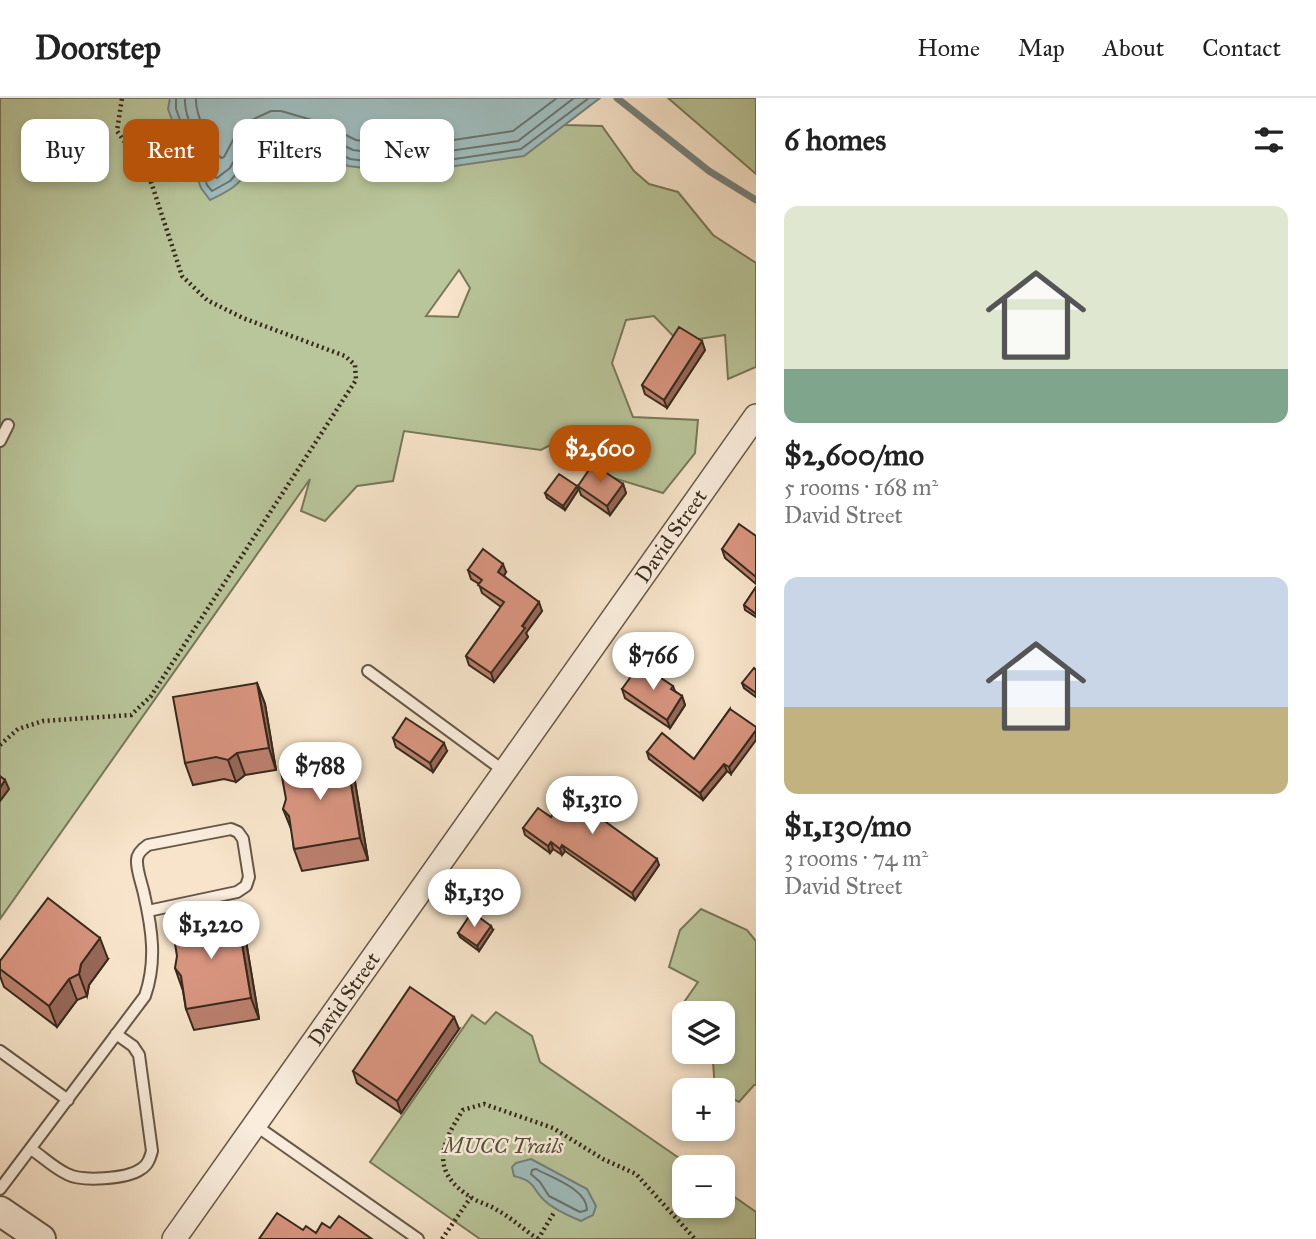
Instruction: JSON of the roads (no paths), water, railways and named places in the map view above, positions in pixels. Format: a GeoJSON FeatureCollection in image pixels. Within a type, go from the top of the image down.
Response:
{"type":"FeatureCollection","features":[{"type":"Feature","properties":{"kind":"street","name":"David Street"},"geometry":{"type":"LineString","coordinates":[[174,1239],[756,416]]}},
{"type":"Feature","properties":{"kind":"street"},"geometry":{"type":"LineString","coordinates":[[0,1210],[41,1239]]}},
{"type":"Feature","properties":{"kind":"lane"},"geometry":{"type":"LineString","coordinates":[[0,441],[8,425]]}},
{"type":"Feature","properties":{"kind":"lane"},"geometry":{"type":"LineString","coordinates":[[368,671],[504,771]]}},
{"type":"Feature","properties":{"kind":"lane"},"geometry":{"type":"LineString","coordinates":[[0,1188],[145,996],[154,954],[148,911],[136,860],[141,850],[148,845],[231,829],[238,832],[243,839],[249,877],[246,886],[237,892],[148,911]]}},
{"type":"Feature","properties":{"kind":"lane"},"geometry":{"type":"LineString","coordinates":[[31,1149],[68,1175],[84,1180],[130,1174],[142,1169],[149,1161],[152,1151],[139,1055],[133,1046],[116,1034]]}},
{"type":"Feature","properties":{"kind":"lane"},"geometry":{"type":"LineString","coordinates":[[0,1051],[68,1100]]}},
{"type":"Feature","properties":{"kind":"lane"},"geometry":{"type":"LineString","coordinates":[[256,1125],[418,1239]]}},
{"type":"Feature","properties":{"kind":"water"},"geometry":{"type":"Polygon","coordinates":[[[170,98],[600,98],[524,156],[454,166],[454,119],[360,119],[360,167],[346,165],[346,119],[233,119],[233,182],[239,182],[210,200],[199,182],[219,182],[219,119],[172,119],[168,109],[170,98]]]}},
{"type":"Feature","properties":{"kind":"water"},"geometry":{"type":"Polygon","coordinates":[[[531,1159],[587,1189],[596,1206],[593,1215],[581,1221],[567,1215],[545,1201],[531,1183],[514,1176],[512,1167],[516,1163],[531,1159]]]}},
{"type":"Feature","properties":{"kind":"waterway"},"geometry":{"type":"LineString","coordinates":[[617,98],[709,171],[756,200]]}},
{"type":"Feature","properties":{"kind":"park label","name":"MUCC Trails"},"geometry":{"type":"Point","coordinates":[503,1146]}}]}
